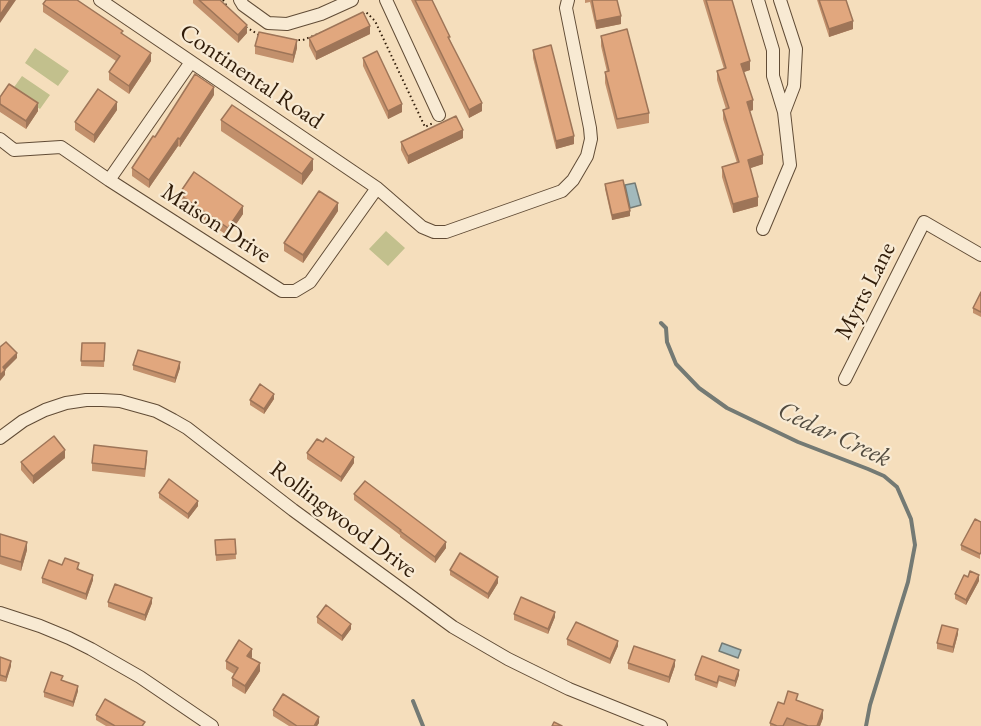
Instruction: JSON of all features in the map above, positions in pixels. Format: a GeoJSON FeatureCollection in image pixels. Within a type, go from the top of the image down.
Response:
{"type":"FeatureCollection","features":[{"type":"Feature","properties":{"kind":"street","name":"Continental Road"},"geometry":{"type":"LineString","coordinates":[[100,0],[377,188],[422,227],[434,232],[446,232],[562,191],[573,180],[586,156],[591,139],[566,8],[568,0]]}},
{"type":"Feature","properties":{"kind":"street"},"geometry":{"type":"LineString","coordinates":[[240,0],[268,23],[287,24],[321,14],[352,0]]}},
{"type":"Feature","properties":{"kind":"street"},"geometry":{"type":"LineString","coordinates":[[386,0],[436,119]]}},
{"type":"Feature","properties":{"kind":"street"},"geometry":{"type":"LineString","coordinates":[[758,0],[773,50],[773,76],[784,112],[790,165],[763,229]]}},
{"type":"Feature","properties":{"kind":"street"},"geometry":{"type":"LineString","coordinates":[[780,0],[796,50],[794,86],[784,112]]}},
{"type":"Feature","properties":{"kind":"street"},"geometry":{"type":"LineString","coordinates":[[109,180],[191,62]]}},
{"type":"Feature","properties":{"kind":"street","name":"Maison Drive"},"geometry":{"type":"LineString","coordinates":[[0,139],[15,150],[60,147],[282,291],[295,291],[310,282],[377,188]]}},
{"type":"Feature","properties":{"kind":"street","name":"Myrts Lane"},"geometry":{"type":"LineString","coordinates":[[845,379],[924,222],[981,255]]}},
{"type":"Feature","properties":{"kind":"street","name":"Rollingwood Drive"},"geometry":{"type":"LineString","coordinates":[[0,438],[37,413],[66,403],[102,400],[127,403],[156,411],[187,428],[293,510],[453,627],[508,659],[569,689],[661,726]]}},
{"type":"Feature","properties":{"kind":"street"},"geometry":{"type":"LineString","coordinates":[[0,613],[50,630],[91,649],[140,677],[212,726]]}},
{"type":"Feature","properties":{"kind":"path"},"geometry":{"type":"LineString","coordinates":[[224,0],[229,9]]}},
{"type":"Feature","properties":{"kind":"path"},"geometry":{"type":"LineString","coordinates":[[356,17],[366,12],[375,21],[425,127],[436,119]]}},
{"type":"Feature","properties":{"kind":"path"},"geometry":{"type":"LineString","coordinates":[[241,23],[256,34],[265,37]]}},
{"type":"Feature","properties":{"kind":"path"},"geometry":{"type":"LineString","coordinates":[[293,40],[303,40],[324,31]]}},
{"type":"Feature","properties":{"kind":"shaded area"},"geometry":{"type":"Polygon","coordinates":[[[35,48],[69,71],[58,86],[25,63],[35,48]]]}},
{"type":"Feature","properties":{"kind":"shaded area"},"geometry":{"type":"Polygon","coordinates":[[[22,76],[50,95],[40,109],[12,90],[22,76]]]}},
{"type":"Feature","properties":{"kind":"shaded area"},"geometry":{"type":"Polygon","coordinates":[[[386,231],[405,248],[388,266],[369,249],[386,231]]]}},
{"type":"Feature","properties":{"kind":"water"},"geometry":{"type":"Polygon","coordinates":[[[635,183],[641,205],[630,208],[625,185],[635,183]]]}},
{"type":"Feature","properties":{"kind":"water"},"geometry":{"type":"Polygon","coordinates":[[[722,643],[741,650],[738,658],[719,651],[722,643]]]}},
{"type":"Feature","properties":{"kind":"building"},"geometry":{"type":"Polygon","coordinates":[[[0,0],[10,0],[0,15],[0,0]]]}},
{"type":"Feature","properties":{"kind":"building"},"geometry":{"type":"Polygon","coordinates":[[[46,0],[77,0],[151,53],[129,86],[109,72],[120,56],[43,4],[46,0]]]}},
{"type":"Feature","properties":{"kind":"building"},"geometry":{"type":"Polygon","coordinates":[[[199,0],[220,0],[247,25],[238,35],[199,0]]]}},
{"type":"Feature","properties":{"kind":"building"},"geometry":{"type":"Polygon","coordinates":[[[415,0],[432,0],[482,103],[469,110],[415,0]]]}},
{"type":"Feature","properties":{"kind":"building"},"geometry":{"type":"Polygon","coordinates":[[[592,0],[617,0],[621,16],[596,21],[592,0]]]}},
{"type":"Feature","properties":{"kind":"building"},"geometry":{"type":"Polygon","coordinates":[[[706,0],[732,0],[750,61],[741,64],[753,100],[747,102],[763,155],[748,160],[758,197],[733,204],[722,167],[739,162],[723,110],[729,108],[717,71],[726,68],[706,0]]]}},
{"type":"Feature","properties":{"kind":"building"},"geometry":{"type":"Polygon","coordinates":[[[819,0],[846,0],[853,21],[829,29],[819,0]]]}},
{"type":"Feature","properties":{"kind":"building"},"geometry":{"type":"Polygon","coordinates":[[[363,12],[370,26],[316,52],[309,38],[363,12]]]}},
{"type":"Feature","properties":{"kind":"building"},"geometry":{"type":"Polygon","coordinates":[[[627,29],[649,113],[617,119],[605,72],[609,71],[601,36],[627,29]]]}},
{"type":"Feature","properties":{"kind":"building"},"geometry":{"type":"Polygon","coordinates":[[[259,32],[297,40],[293,55],[255,46],[259,32]]]}},
{"type":"Feature","properties":{"kind":"building"},"geometry":{"type":"Polygon","coordinates":[[[551,45],[574,136],[556,141],[533,50],[551,45]]]}},
{"type":"Feature","properties":{"kind":"building"},"geometry":{"type":"Polygon","coordinates":[[[377,51],[402,104],[388,111],[363,58],[377,51]]]}},
{"type":"Feature","properties":{"kind":"building"},"geometry":{"type":"Polygon","coordinates":[[[195,74],[214,87],[180,139],[178,138],[149,180],[132,168],[153,136],[155,137],[195,74]]]}},
{"type":"Feature","properties":{"kind":"building"},"geometry":{"type":"Polygon","coordinates":[[[9,84],[38,103],[26,121],[0,104],[0,97],[9,84]]]}},
{"type":"Feature","properties":{"kind":"building"},"geometry":{"type":"Polygon","coordinates":[[[98,89],[117,102],[94,135],[75,122],[98,89]]]}},
{"type":"Feature","properties":{"kind":"building"},"geometry":{"type":"Polygon","coordinates":[[[232,105],[313,159],[302,174],[221,120],[232,105]]]}},
{"type":"Feature","properties":{"kind":"building"},"geometry":{"type":"Polygon","coordinates":[[[456,116],[463,130],[408,156],[401,142],[456,116]]]}},
{"type":"Feature","properties":{"kind":"building"},"geometry":{"type":"Polygon","coordinates":[[[194,172],[243,206],[228,228],[179,194],[194,172]]]}},
{"type":"Feature","properties":{"kind":"building"},"geometry":{"type":"Polygon","coordinates":[[[623,180],[630,211],[612,215],[605,184],[623,180]]]}},
{"type":"Feature","properties":{"kind":"building"},"geometry":{"type":"Polygon","coordinates":[[[319,191],[338,203],[303,255],[284,243],[319,191]]]}},
{"type":"Feature","properties":{"kind":"building"},"geometry":{"type":"Polygon","coordinates":[[[981,292],[981,312],[973,308],[981,292]]]}},
{"type":"Feature","properties":{"kind":"building"},"geometry":{"type":"Polygon","coordinates":[[[6,342],[17,353],[3,367],[5,370],[0,375],[0,347],[6,342]]]}},
{"type":"Feature","properties":{"kind":"building"},"geometry":{"type":"Polygon","coordinates":[[[82,343],[105,343],[104,361],[81,361],[82,343]]]}},
{"type":"Feature","properties":{"kind":"building"},"geometry":{"type":"Polygon","coordinates":[[[138,350],[180,362],[175,378],[133,365],[138,350]]]}},
{"type":"Feature","properties":{"kind":"building"},"geometry":{"type":"Polygon","coordinates":[[[260,384],[274,394],[264,409],[250,400],[260,384]]]}},
{"type":"Feature","properties":{"kind":"building"},"geometry":{"type":"Polygon","coordinates":[[[54,436],[65,450],[33,476],[21,462],[54,436]]]}},
{"type":"Feature","properties":{"kind":"building"},"geometry":{"type":"Polygon","coordinates":[[[326,438],[354,457],[341,477],[307,453],[317,439],[323,442],[326,438]]]}},
{"type":"Feature","properties":{"kind":"building"},"geometry":{"type":"Polygon","coordinates":[[[94,445],[147,451],[145,469],[92,463],[94,445]]]}},
{"type":"Feature","properties":{"kind":"building"},"geometry":{"type":"Polygon","coordinates":[[[169,479],[198,501],[188,514],[159,493],[169,479]]]}},
{"type":"Feature","properties":{"kind":"building"},"geometry":{"type":"Polygon","coordinates":[[[365,481],[446,542],[435,557],[354,494],[365,481]]]}},
{"type":"Feature","properties":{"kind":"building"},"geometry":{"type":"Polygon","coordinates":[[[975,519],[981,522],[980,554],[961,545],[975,519]]]}},
{"type":"Feature","properties":{"kind":"building"},"geometry":{"type":"Polygon","coordinates":[[[0,534],[27,542],[21,562],[0,556],[0,534]]]}},
{"type":"Feature","properties":{"kind":"building"},"geometry":{"type":"Polygon","coordinates":[[[235,539],[236,554],[216,555],[215,540],[235,539]]]}},
{"type":"Feature","properties":{"kind":"building"},"geometry":{"type":"Polygon","coordinates":[[[460,553],[498,577],[488,594],[450,570],[460,553]]]}},
{"type":"Feature","properties":{"kind":"building"},"geometry":{"type":"Polygon","coordinates":[[[65,558],[79,563],[77,569],[93,575],[86,594],[42,578],[49,560],[62,565],[65,558]]]}},
{"type":"Feature","properties":{"kind":"building"},"geometry":{"type":"Polygon","coordinates":[[[970,571],[979,575],[966,600],[955,594],[964,575],[968,577],[970,571]]]}},
{"type":"Feature","properties":{"kind":"building"},"geometry":{"type":"Polygon","coordinates":[[[115,584],[152,598],[145,615],[108,602],[115,584]]]}},
{"type":"Feature","properties":{"kind":"building"},"geometry":{"type":"Polygon","coordinates":[[[521,597],[555,612],[548,629],[514,614],[521,597]]]}},
{"type":"Feature","properties":{"kind":"building"},"geometry":{"type":"Polygon","coordinates":[[[326,605],[351,624],[342,636],[317,617],[326,605]]]}},
{"type":"Feature","properties":{"kind":"building"},"geometry":{"type":"Polygon","coordinates":[[[576,622],[618,641],[610,659],[567,639],[576,622]]]}},
{"type":"Feature","properties":{"kind":"building"},"geometry":{"type":"Polygon","coordinates":[[[942,625],[958,629],[953,647],[937,643],[942,625]]]}},
{"type":"Feature","properties":{"kind":"building"},"geometry":{"type":"Polygon","coordinates":[[[239,640],[252,649],[247,656],[260,663],[245,686],[232,678],[238,668],[226,661],[239,640]]]}},
{"type":"Feature","properties":{"kind":"building"},"geometry":{"type":"Polygon","coordinates":[[[634,646],[675,660],[669,677],[628,663],[634,646]]]}},
{"type":"Feature","properties":{"kind":"building"},"geometry":{"type":"Polygon","coordinates":[[[702,656],[739,670],[735,681],[719,676],[717,683],[695,675],[702,656]]]}},
{"type":"Feature","properties":{"kind":"building"},"geometry":{"type":"Polygon","coordinates":[[[0,657],[11,661],[6,677],[0,675],[0,657]]]}},
{"type":"Feature","properties":{"kind":"building"},"geometry":{"type":"Polygon","coordinates":[[[51,672],[63,676],[61,680],[78,686],[73,702],[44,692],[51,672]]]}},
{"type":"Feature","properties":{"kind":"building"},"geometry":{"type":"Polygon","coordinates":[[[788,691],[798,694],[796,700],[823,710],[817,726],[808,726],[787,718],[783,726],[770,723],[778,702],[784,704],[788,691]]]}},
{"type":"Feature","properties":{"kind":"building"},"geometry":{"type":"Polygon","coordinates":[[[283,694],[319,717],[314,726],[297,726],[273,710],[283,694]]]}},
{"type":"Feature","properties":{"kind":"building"},"geometry":{"type":"Polygon","coordinates":[[[105,699],[145,722],[142,726],[115,726],[96,715],[105,699]]]}},
{"type":"Feature","properties":{"kind":"waterway","name":"Cedar Creek"},"geometry":{"type":"LineString","coordinates":[[661,323],[666,328],[667,342],[676,364],[699,388],[727,408],[798,442],[884,476],[897,487],[911,519],[915,545],[908,582],[870,705],[866,726]]}},
{"type":"Feature","properties":{"kind":"waterway"},"geometry":{"type":"LineString","coordinates":[[413,701],[423,726]]}}]}
